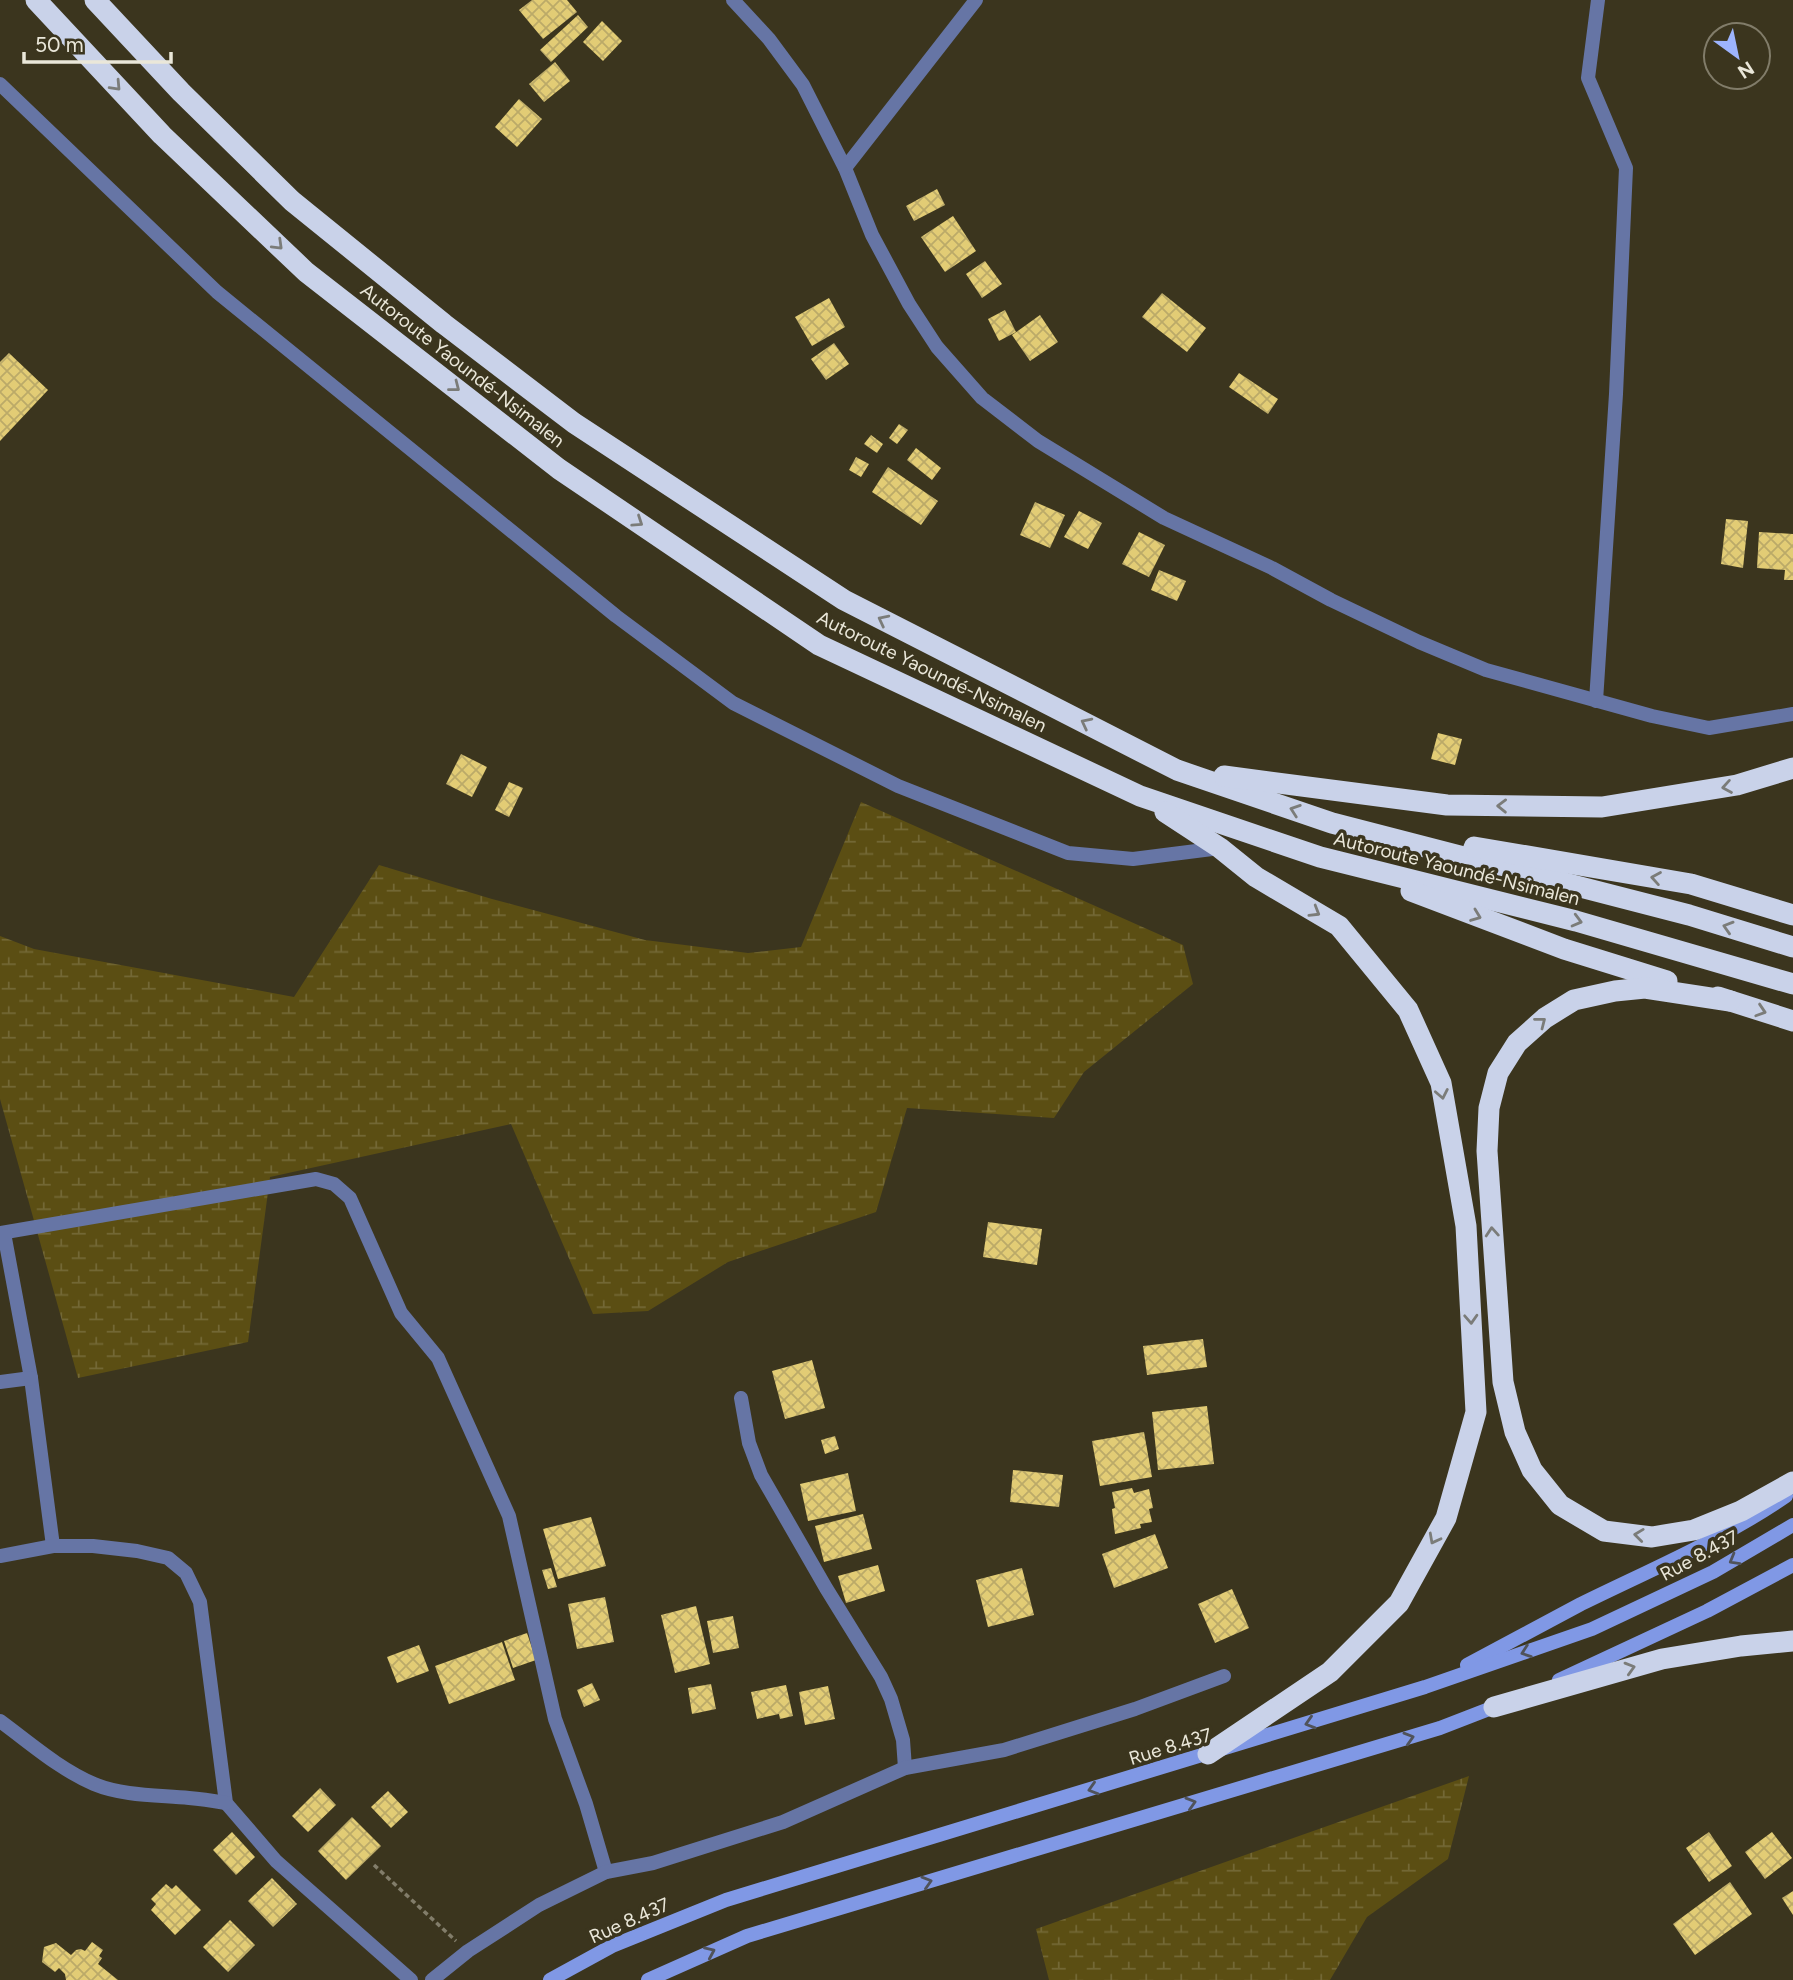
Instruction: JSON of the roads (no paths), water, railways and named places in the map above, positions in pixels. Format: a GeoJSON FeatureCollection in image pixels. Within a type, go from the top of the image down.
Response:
{"type":"FeatureCollection","features":[{"type":"Feature","properties":{"kind":"highway","name":"Autoroute Yaoundé-Nsimalen"},"geometry":{"type":"LineString","coordinates":[[36,0],[162,135],[306,272],[559,468],[819,645],[1140,796],[1320,857],[1576,921],[1793,984]]}},
{"type":"Feature","properties":{"kind":"highway","name":"Autoroute Yaoundé-Nsimalen"},"geometry":{"type":"LineString","coordinates":[[94,0],[181,92],[292,201],[444,324],[574,423],[844,600],[1177,770],[1332,823],[1689,915],[1793,947]]}},
{"type":"Feature","properties":{"kind":"highway"},"geometry":{"type":"LineString","coordinates":[[1177,770],[1447,805],[1602,807],[1737,785],[1793,768]]}},
{"type":"Feature","properties":{"kind":"highway"},"geometry":{"type":"LineString","coordinates":[[1140,796],[1220,848],[1256,877],[1339,926],[1408,1010],[1441,1083],[1466,1226],[1476,1412],[1446,1518],[1399,1603],[1330,1672],[1208,1754]]}},
{"type":"Feature","properties":{"kind":"highway"},"geometry":{"type":"LineString","coordinates":[[1332,823],[1690,884],[1793,915]]}},
{"type":"Feature","properties":{"kind":"highway"},"geometry":{"type":"LineString","coordinates":[[1320,857],[1564,949],[1793,1021]]}},
{"type":"Feature","properties":{"kind":"highway"},"geometry":{"type":"LineString","coordinates":[[1730,1001],[1645,988],[1615,991],[1574,1000],[1545,1018],[1517,1042],[1499,1073],[1489,1108],[1487,1151],[1503,1382],[1515,1432],[1532,1470],[1560,1505],[1604,1531],[1652,1537],[1693,1530],[1741,1511],[1793,1482]]}},
{"type":"Feature","properties":{"kind":"highway"},"geometry":{"type":"LineString","coordinates":[[1494,1707],[1662,1659],[1741,1646],[1793,1641]]}},
{"type":"Feature","properties":{"kind":"main road"},"geometry":{"type":"LineString","coordinates":[[1425,1688],[1581,1604],[1682,1556],[1771,1507],[1793,1491]]}},
{"type":"Feature","properties":{"kind":"main road","name":"Rue 8.437"},"geometry":{"type":"LineString","coordinates":[[550,1980],[612,1946],[726,1900],[1425,1688],[1592,1629],[1713,1572],[1793,1525]]}},
{"type":"Feature","properties":{"kind":"main road"},"geometry":{"type":"LineString","coordinates":[[648,1980],[747,1936],[1440,1728],[1604,1661],[1793,1565]]}},
{"type":"Feature","properties":{"kind":"street"},"geometry":{"type":"LineString","coordinates":[[733,0],[769,38],[803,85],[845,169],[872,235],[909,304],[937,347],[982,398],[1038,441],[1164,518],[1272,568],[1356,612],[1486,670],[1652,716],[1709,728],[1793,713]]}},
{"type":"Feature","properties":{"kind":"street"},"geometry":{"type":"LineString","coordinates":[[845,169],[975,0]]}},
{"type":"Feature","properties":{"kind":"street"},"geometry":{"type":"LineString","coordinates":[[1597,701],[1616,394],[1626,168],[1588,78],[1598,0]]}},
{"type":"Feature","properties":{"kind":"street"},"geometry":{"type":"LineString","coordinates":[[0,84],[217,292],[606,608],[733,703],[898,786],[1068,853],[1133,859],[1220,848]]}},
{"type":"Feature","properties":{"kind":"street"},"geometry":{"type":"LineString","coordinates":[[53,1546],[31,1377],[2,1233],[316,1179],[334,1184],[350,1198],[401,1312],[438,1358],[509,1516],[555,1719],[586,1804],[606,1872]]}},
{"type":"Feature","properties":{"kind":"street"},"geometry":{"type":"LineString","coordinates":[[0,1382],[31,1377]]}},
{"type":"Feature","properties":{"kind":"street"},"geometry":{"type":"LineString","coordinates":[[741,1398],[749,1443],[761,1475],[825,1588],[881,1677],[891,1699],[903,1740],[905,1768]]}},
{"type":"Feature","properties":{"kind":"street"},"geometry":{"type":"LineString","coordinates":[[0,1556],[53,1546],[137,1550],[167,1558],[186,1573],[200,1602],[226,1803],[276,1861],[411,1980]]}},
{"type":"Feature","properties":{"kind":"street"},"geometry":{"type":"LineString","coordinates":[[432,1980],[468,1951],[539,1905],[606,1872],[653,1864],[783,1822],[905,1768],[1004,1750],[1135,1709],[1224,1676]]}},
{"type":"Feature","properties":{"kind":"street"},"geometry":{"type":"LineString","coordinates":[[0,1721],[67,1770],[94,1784],[138,1794],[226,1803]]}}]}
